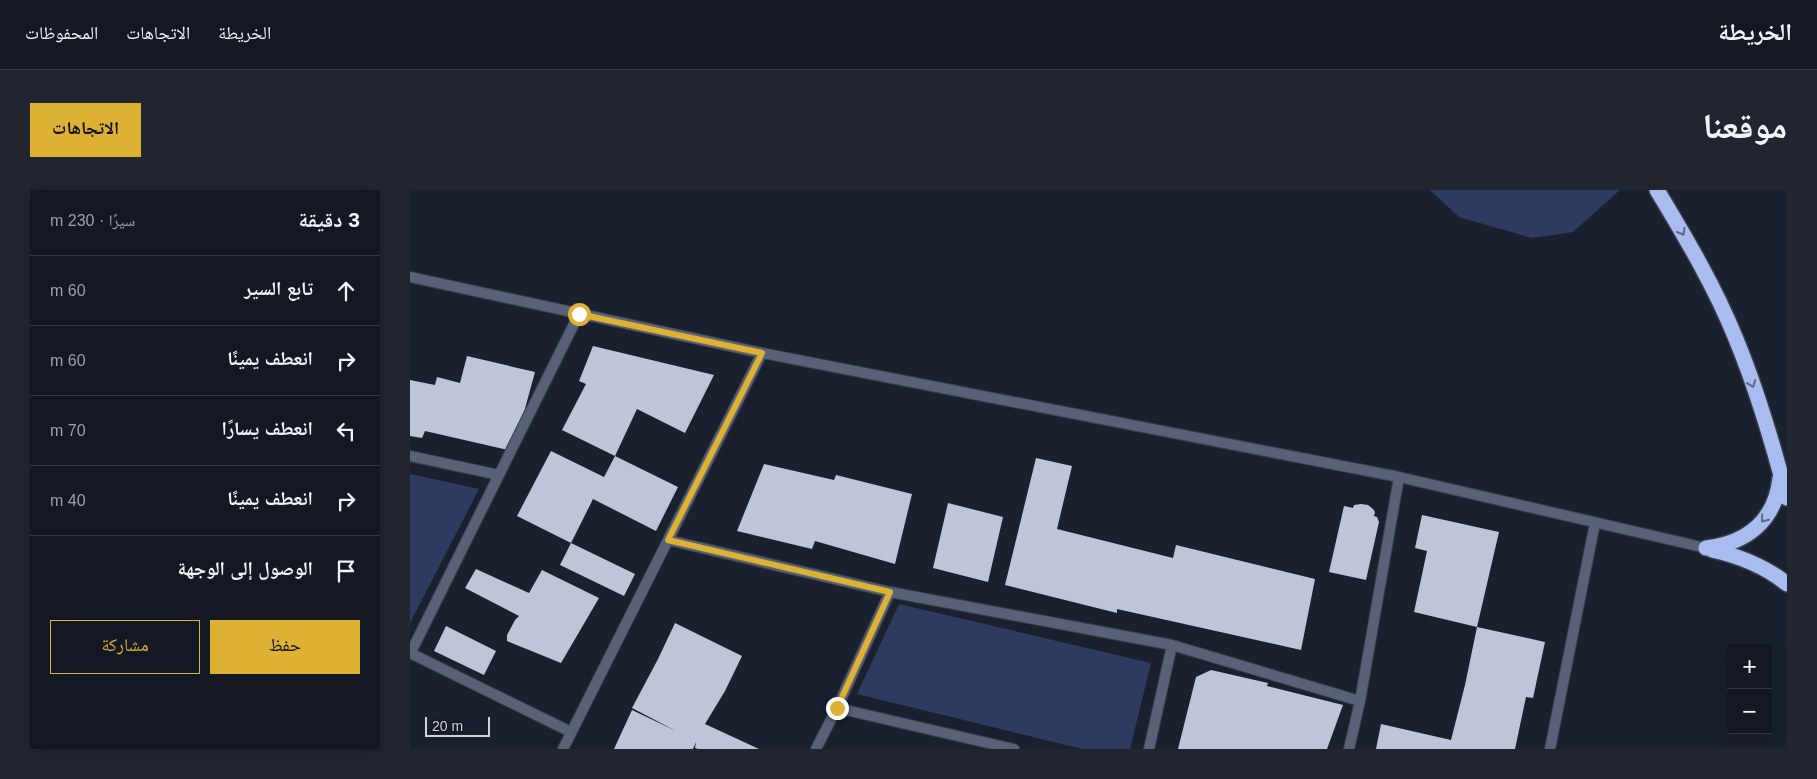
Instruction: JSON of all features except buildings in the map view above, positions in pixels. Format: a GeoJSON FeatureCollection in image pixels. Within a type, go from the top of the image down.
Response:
{"type":"FeatureCollection","features":[{"type":"Feature","properties":{"kind":"highway"},"geometry":{"type":"LineString","coordinates":[[1657,190],[1698,261],[1735,338],[1767,424],[1787,498]]}},
{"type":"Feature","properties":{"kind":"highway"},"geometry":{"type":"LineString","coordinates":[[1706,548],[1738,541],[1758,526],[1773,506],[1779,490],[1781,474]]}},
{"type":"Feature","properties":{"kind":"highway"},"geometry":{"type":"LineString","coordinates":[[1706,548],[1746,560],[1765,569],[1787,584]]}},
{"type":"Feature","properties":{"kind":"street"},"geometry":{"type":"LineString","coordinates":[[410,277],[762,353],[1399,477],[1706,548]]}},
{"type":"Feature","properties":{"kind":"street"},"geometry":{"type":"LineString","coordinates":[[571,732],[410,654],[579,314]]}},
{"type":"Feature","properties":{"kind":"street"},"geometry":{"type":"LineString","coordinates":[[563,749],[762,353]]}},
{"type":"Feature","properties":{"kind":"street"},"geometry":{"type":"LineString","coordinates":[[410,456],[499,475]]}},
{"type":"Feature","properties":{"kind":"street"},"geometry":{"type":"LineString","coordinates":[[1349,749],[1360,701],[1399,477]]}},
{"type":"Feature","properties":{"kind":"street"},"geometry":{"type":"LineString","coordinates":[[1550,749],[1594,523]]}},
{"type":"Feature","properties":{"kind":"street"},"geometry":{"type":"LineString","coordinates":[[668,540],[890,592],[1172,645],[1360,701]]}},
{"type":"Feature","properties":{"kind":"street"},"geometry":{"type":"LineString","coordinates":[[816,749],[837,708],[890,592]]}},
{"type":"Feature","properties":{"kind":"street"},"geometry":{"type":"LineString","coordinates":[[1149,749],[1172,645]]}},
{"type":"Feature","properties":{"kind":"street"},"geometry":{"type":"LineString","coordinates":[[837,708],[1014,749]]}},
{"type":"Feature","properties":{"kind":"shaded area"},"geometry":{"type":"Polygon","coordinates":[[[1430,190],[1620,190],[1573,232],[1532,238],[1459,217],[1430,190]]]}},
{"type":"Feature","properties":{"kind":"shaded area"},"geometry":{"type":"Polygon","coordinates":[[[410,474],[479,489],[410,623],[410,474]]]}},
{"type":"Feature","properties":{"kind":"shaded area"},"geometry":{"type":"Polygon","coordinates":[[[899,604],[1151,663],[1130,749],[1082,749],[857,694],[899,604]]]}},
{"type":"Feature","properties":{"kind":"route"},"geometry":{"type":"LineString","coordinates":[[579,314],[762,353],[668,540],[890,592],[837,708]]}}]}
